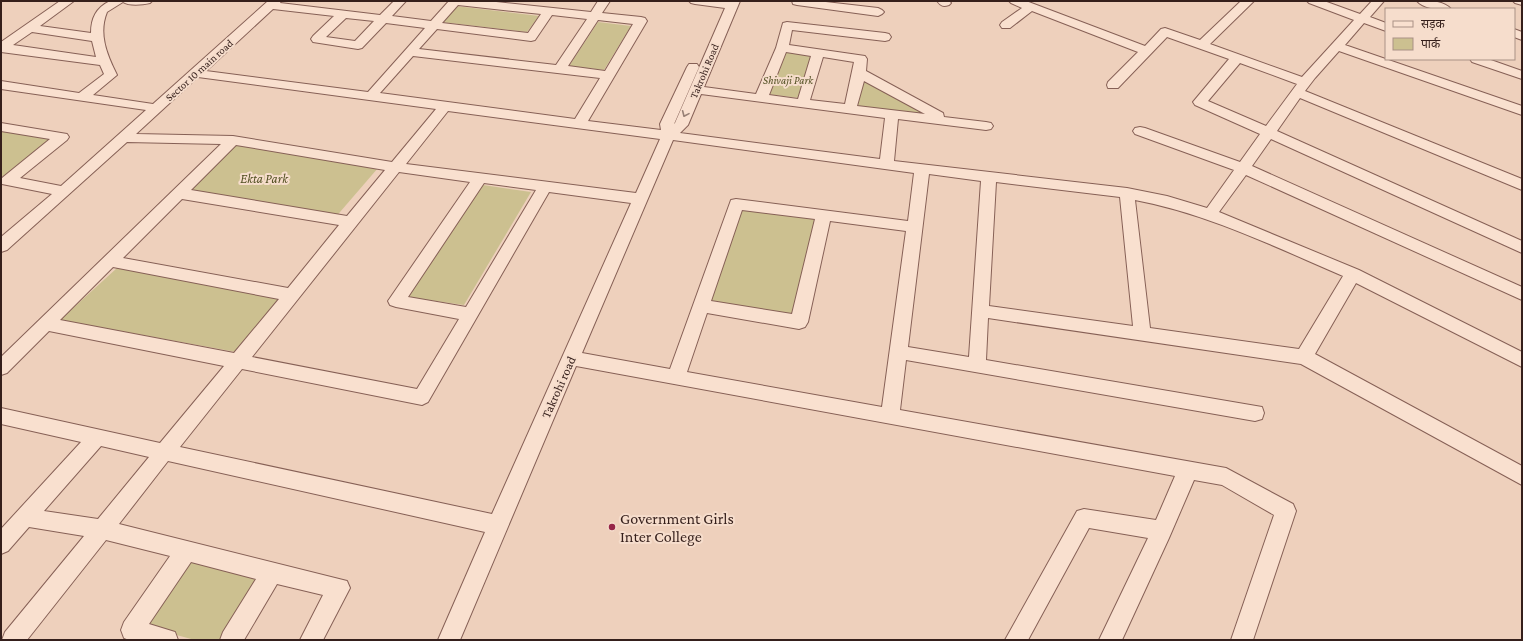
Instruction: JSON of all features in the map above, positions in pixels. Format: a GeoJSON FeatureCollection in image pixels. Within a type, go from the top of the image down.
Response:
{"type":"FeatureCollection","features":[{"type":"Feature","properties":{"kind":"street"},"geometry":{"type":"LineString","coordinates":[[2,47],[68,1]]}},
{"type":"Feature","properties":{"kind":"street"},"geometry":{"type":"LineString","coordinates":[[82,97],[111,75],[103,62],[97,26],[103,10],[118,1]]}},
{"type":"Feature","properties":{"kind":"street"},"geometry":{"type":"LineString","coordinates":[[128,1],[146,1]]}},
{"type":"Feature","properties":{"kind":"street"},"geometry":{"type":"LineString","coordinates":[[343,14],[317,39],[358,45],[400,1]]}},
{"type":"Feature","properties":{"kind":"street"},"geometry":{"type":"LineString","coordinates":[[371,96],[455,1],[641,21],[579,124]]}},
{"type":"Feature","properties":{"kind":"street"},"geometry":{"type":"LineString","coordinates":[[559,70],[604,1]]}},
{"type":"Feature","properties":{"kind":"street"},"geometry":{"type":"LineString","coordinates":[[668,136],[667,124],[728,3],[695,1]]}},
{"type":"Feature","properties":{"kind":"street"},"geometry":{"type":"LineString","coordinates":[[761,98],[782,48],[797,1],[830,3],[878,12]]}},
{"type":"Feature","properties":{"kind":"street"},"geometry":{"type":"LineString","coordinates":[[1016,1],[1147,51]]}},
{"type":"Feature","properties":{"kind":"street"},"geometry":{"type":"LineString","coordinates":[[1202,45],[1248,1]]}},
{"type":"Feature","properties":{"kind":"street"},"geometry":{"type":"LineString","coordinates":[[1313,1],[1385,27]]}},
{"type":"Feature","properties":{"kind":"street"},"geometry":{"type":"LineString","coordinates":[[1210,214],[1301,88],[1336,46],[1378,1]]}},
{"type":"Feature","properties":{"kind":"street"},"geometry":{"type":"LineString","coordinates":[[1423,1],[1442,8]]}},
{"type":"Feature","properties":{"kind":"street"},"geometry":{"type":"LineString","coordinates":[[272,3],[382,20],[531,37],[549,11]]}},
{"type":"Feature","properties":{"kind":"street","name":"Sector 10 main road"},"geometry":{"type":"LineString","coordinates":[[1,246],[272,3]]}},
{"type":"Feature","properties":{"kind":"street","name":"Takrohi Road"},"geometry":{"type":"LineString","coordinates":[[668,136],[681,125],[696,90],[728,3]]}},
{"type":"Feature","properties":{"kind":"street"},"geometry":{"type":"LineString","coordinates":[[823,30],[830,3]]}},
{"type":"Feature","properties":{"kind":"street"},"geometry":{"type":"LineString","coordinates":[[1006,25],[1030,7]]}},
{"type":"Feature","properties":{"kind":"street"},"geometry":{"type":"LineString","coordinates":[[788,26],[884,37]]}},
{"type":"Feature","properties":{"kind":"street"},"geometry":{"type":"LineString","coordinates":[[28,28],[99,38]]}},
{"type":"Feature","properties":{"kind":"street"},"geometry":{"type":"LineString","coordinates":[[1113,85],[1166,32],[1237,58],[1301,88],[1522,185]]}},
{"type":"Feature","properties":{"kind":"street"},"geometry":{"type":"LineString","coordinates":[[1336,46],[1522,111]]}},
{"type":"Feature","properties":{"kind":"street"},"geometry":{"type":"LineString","coordinates":[[2,47],[103,62]]}},
{"type":"Feature","properties":{"kind":"street"},"geometry":{"type":"LineString","coordinates":[[782,48],[861,59],[850,109]]}},
{"type":"Feature","properties":{"kind":"street"},"geometry":{"type":"LineString","coordinates":[[410,52],[608,75]]}},
{"type":"Feature","properties":{"kind":"street"},"geometry":{"type":"LineString","coordinates":[[803,103],[818,53]]}},
{"type":"Feature","properties":{"kind":"street"},"geometry":{"type":"LineString","coordinates":[[1237,58],[1200,102],[1522,247]]}},
{"type":"Feature","properties":{"kind":"street"},"geometry":{"type":"LineString","coordinates":[[1479,60],[1522,75]]}},
{"type":"Feature","properties":{"kind":"street"},"geometry":{"type":"LineString","coordinates":[[859,72],[947,121]]}},
{"type":"Feature","properties":{"kind":"street"},"geometry":{"type":"LineString","coordinates":[[195,73],[922,169],[1127,193],[1167,201],[1210,214],[1353,274],[1522,360]]}},
{"type":"Feature","properties":{"kind":"street"},"geometry":{"type":"LineString","coordinates":[[3,87],[156,108]]}},
{"type":"Feature","properties":{"kind":"street"},"geometry":{"type":"LineString","coordinates":[[696,90],[986,126]]}},
{"type":"Feature","properties":{"kind":"street"},"geometry":{"type":"LineString","coordinates":[[13,640],[445,106]]}},
{"type":"Feature","properties":{"kind":"street"},"geometry":{"type":"LineString","coordinates":[[887,164],[892,114]]}},
{"type":"Feature","properties":{"kind":"street"},"geometry":{"type":"LineString","coordinates":[[1,127],[62,137],[3,182]]}},
{"type":"Feature","properties":{"kind":"street"},"geometry":{"type":"LineString","coordinates":[[1140,131],[1244,168],[1522,294]]}},
{"type":"Feature","properties":{"kind":"street","name":"Takrohi road"},"geometry":{"type":"LineString","coordinates":[[449,640],[668,136]]}},
{"type":"Feature","properties":{"kind":"street"},"geometry":{"type":"LineString","coordinates":[[123,138],[233,140],[395,167],[641,199]]}},
{"type":"Feature","properties":{"kind":"street"},"geometry":{"type":"LineString","coordinates":[[1,368],[233,140]]}},
{"type":"Feature","properties":{"kind":"street"},"geometry":{"type":"LineString","coordinates":[[890,416],[922,169]]}},
{"type":"Feature","properties":{"kind":"street"},"geometry":{"type":"LineString","coordinates":[[977,365],[989,177]]}},
{"type":"Feature","properties":{"kind":"street"},"geometry":{"type":"LineString","coordinates":[[470,314],[396,301],[480,178]]}},
{"type":"Feature","properties":{"kind":"street"},"geometry":{"type":"LineString","coordinates":[[3,182],[64,191]]}},
{"type":"Feature","properties":{"kind":"street"},"geometry":{"type":"LineString","coordinates":[[46,324],[422,396],[545,186]]}},
{"type":"Feature","properties":{"kind":"street"},"geometry":{"type":"LineString","coordinates":[[179,193],[350,222]]}},
{"type":"Feature","properties":{"kind":"street"},"geometry":{"type":"LineString","coordinates":[[1127,193],[1142,334]]}},
{"type":"Feature","properties":{"kind":"street"},"geometry":{"type":"LineString","coordinates":[[676,377],[736,204],[915,227]]}},
{"type":"Feature","properties":{"kind":"street"},"geometry":{"type":"LineString","coordinates":[[701,306],[798,322],[824,215]]}},
{"type":"Feature","properties":{"kind":"street"},"geometry":{"type":"LineString","coordinates":[[110,261],[291,295]]}},
{"type":"Feature","properties":{"kind":"street"},"geometry":{"type":"LineString","coordinates":[[1304,357],[1353,274]]}},
{"type":"Feature","properties":{"kind":"street"},"geometry":{"type":"LineString","coordinates":[[980,311],[1304,357],[1522,476]]}},
{"type":"Feature","properties":{"kind":"street"},"geometry":{"type":"LineString","coordinates":[[898,352],[1255,413]]}},
{"type":"Feature","properties":{"kind":"street"},"geometry":{"type":"LineString","coordinates":[[571,358],[1226,477],[1286,511],[1242,640]]}},
{"type":"Feature","properties":{"kind":"street"},"geometry":{"type":"LineString","coordinates":[[1,416],[498,525]]}},
{"type":"Feature","properties":{"kind":"street"},"geometry":{"type":"LineString","coordinates":[[4,536],[25,517],[97,437]]}},
{"type":"Feature","properties":{"kind":"street"},"geometry":{"type":"LineString","coordinates":[[1110,640],[1162,532],[1188,470]]}},
{"type":"Feature","properties":{"kind":"street"},"geometry":{"type":"LineString","coordinates":[[25,517],[102,529],[272,573],[339,588],[311,640]]}},
{"type":"Feature","properties":{"kind":"street"},"geometry":{"type":"LineString","coordinates":[[1016,640],[1084,518],[1162,532]]}},
{"type":"Feature","properties":{"kind":"street"},"geometry":{"type":"LineString","coordinates":[[167,640],[129,635],[186,551]]}},
{"type":"Feature","properties":{"kind":"street"},"geometry":{"type":"LineString","coordinates":[[231,640],[272,573]]}},
{"type":"Feature","properties":{"kind":"green space"},"geometry":{"type":"Polygon","coordinates":[[[456,6],[539,16],[527,32],[442,22],[456,6]]]}},
{"type":"Feature","properties":{"kind":"green space"},"geometry":{"type":"Polygon","coordinates":[[[598,22],[631,26],[604,70],[569,66],[598,22]]]}},
{"type":"Feature","properties":{"kind":"green space","name":"Shivaji Park"},"geometry":{"type":"Polygon","coordinates":[[[784,50],[812,54],[799,98],[767,94],[784,50]]]}},
{"type":"Feature","properties":{"kind":"green space"},"geometry":{"type":"Polygon","coordinates":[[[861,76],[933,115],[854,106],[861,76]]]}},
{"type":"Feature","properties":{"kind":"green space"},"geometry":{"type":"Polygon","coordinates":[[[1,128],[55,137],[6,176],[1,176],[1,128]]]}},
{"type":"Feature","properties":{"kind":"green space","name":"Ekta Park"},"geometry":{"type":"Polygon","coordinates":[[[234,143],[378,168],[334,219],[181,194],[234,143]]]}},
{"type":"Feature","properties":{"kind":"green space"},"geometry":{"type":"Polygon","coordinates":[[[483,185],[531,192],[464,305],[407,297],[483,185]]]}},
{"type":"Feature","properties":{"kind":"green space"},"geometry":{"type":"Polygon","coordinates":[[[742,208],[815,218],[794,316],[710,303],[742,208]]]}},
{"type":"Feature","properties":{"kind":"green space"},"geometry":{"type":"Polygon","coordinates":[[[117,268],[279,299],[236,352],[60,320],[117,268]]]}},
{"type":"Feature","properties":{"kind":"green space"},"geometry":{"type":"Polygon","coordinates":[[[188,559],[260,578],[222,640],[195,640],[143,626],[188,559]]]}},
{"type":"Feature","properties":{"kind":"place","name":"Government Girls Inter College"},"geometry":{"type":"Point","coordinates":[612,527]}}]}
